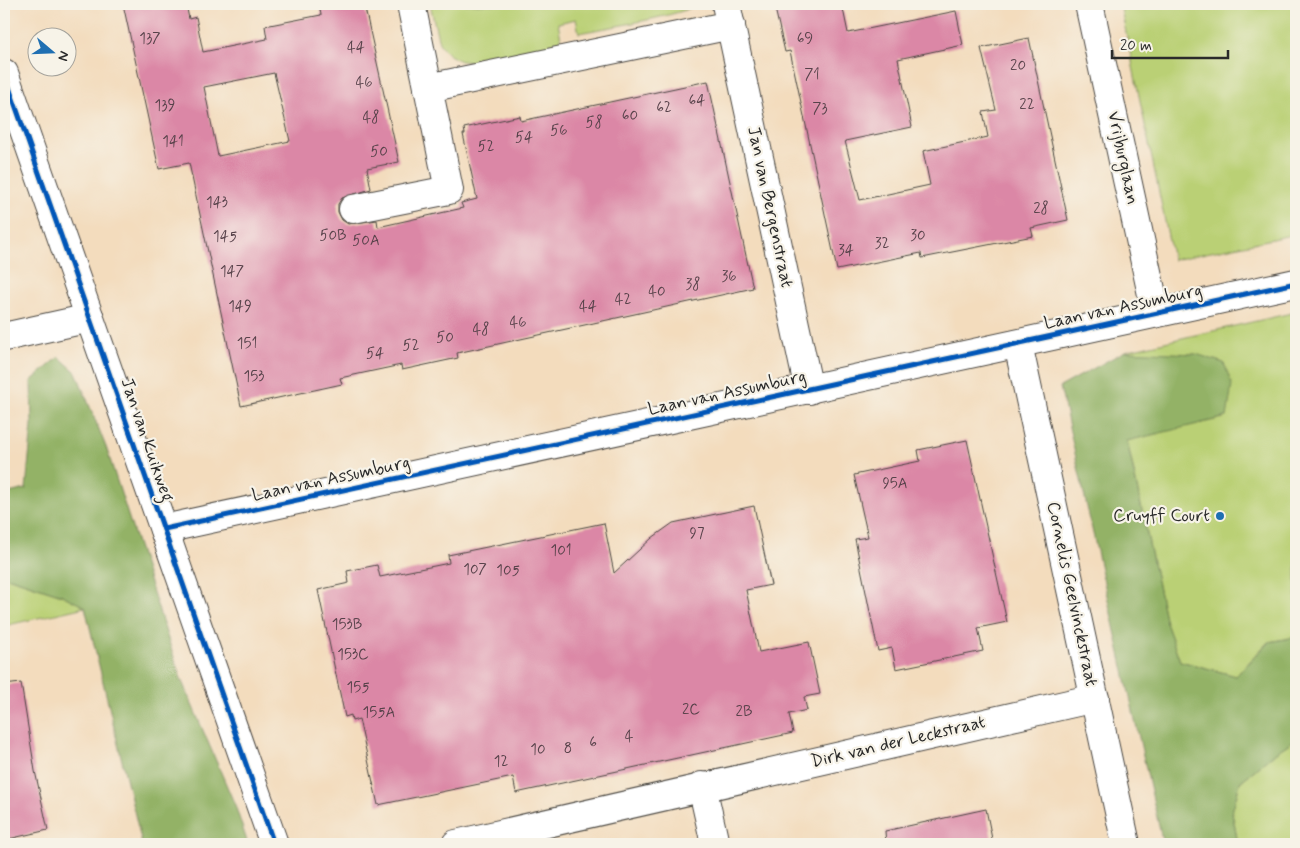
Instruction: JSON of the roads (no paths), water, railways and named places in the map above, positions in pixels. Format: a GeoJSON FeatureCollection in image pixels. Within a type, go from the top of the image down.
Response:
{"type":"FeatureCollection","features":[{"type":"Feature","properties":{"kind":"street"},"geometry":{"type":"LineString","coordinates":[[353,209],[449,190],[411,4]]}},
{"type":"Feature","properties":{"kind":"street","name":"Vrijburglaan"},"geometry":{"type":"LineString","coordinates":[[1089,4],[1156,313]]}},
{"type":"Feature","properties":{"kind":"street","name":"Jan van Bergenstraat"},"geometry":{"type":"LineString","coordinates":[[428,88],[728,15],[809,390]]}},
{"type":"Feature","properties":{"kind":"street","name":"Jan van Kuikweg"},"geometry":{"type":"LineString","coordinates":[[4,73],[274,844]]}},
{"type":"Feature","properties":{"kind":"street","name":"Laan van Assumburg"},"geometry":{"type":"LineString","coordinates":[[164,529],[1296,283]]}},
{"type":"Feature","properties":{"kind":"street"},"geometry":{"type":"LineString","coordinates":[[4,337],[90,318]]}},
{"type":"Feature","properties":{"kind":"street","name":"Cornelis Geelvinckstraat"},"geometry":{"type":"LineString","coordinates":[[1018,344],[1126,844]]}},
{"type":"Feature","properties":{"kind":"street","name":"Dirk van der Leckstraat"},"geometry":{"type":"LineString","coordinates":[[456,844],[702,786],[1095,698]]}},
{"type":"Feature","properties":{"kind":"street"},"geometry":{"type":"LineString","coordinates":[[702,786],[715,844]]}},
{"type":"Feature","properties":{"kind":"place","name":"Cruyff Court"},"geometry":{"type":"Point","coordinates":[1220,516]}}]}
